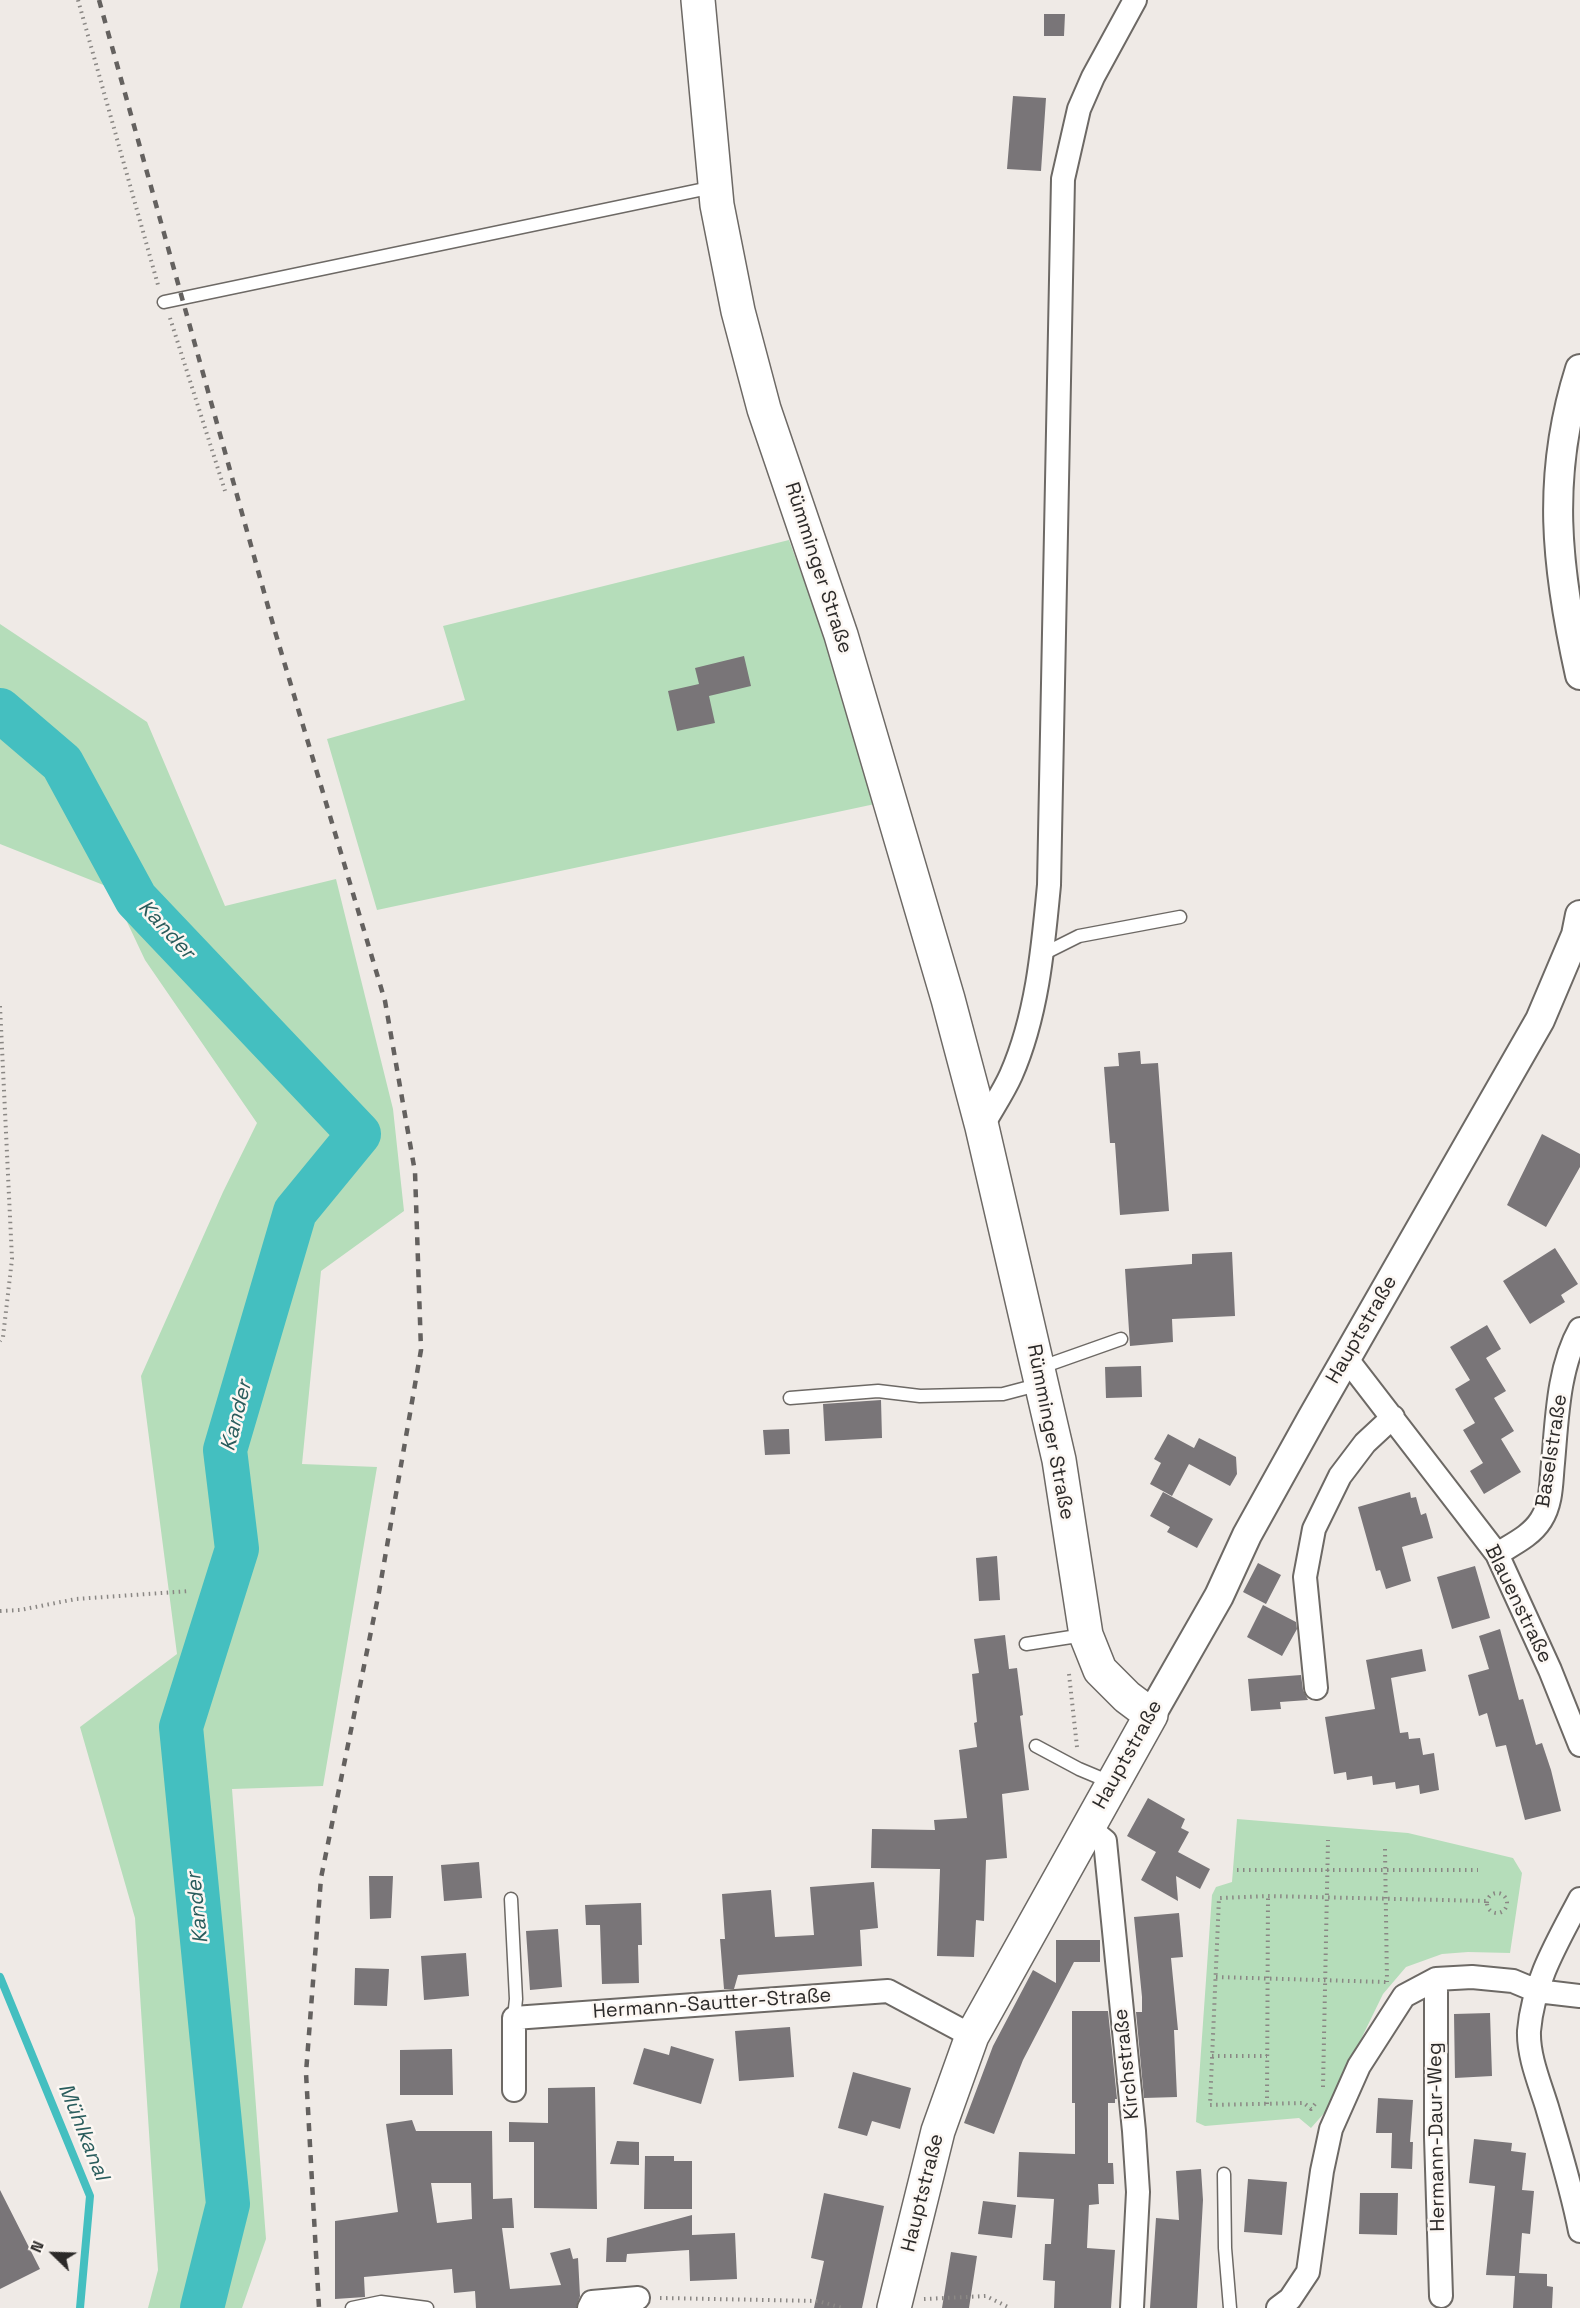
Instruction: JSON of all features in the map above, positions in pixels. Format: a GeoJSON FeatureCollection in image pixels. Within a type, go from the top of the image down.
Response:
{"type":"FeatureCollection","features":[{"type":"Feature","properties":{"kind":"main road","name":"Rümminger Straße"},"geometry":{"type":"LineString","coordinates":[[698,0],[716,187],[738,311],[764,409],[841,635],[948,999],[982,1127],[1059,1460],[1086,1635],[1100,1670],[1127,1697],[1151,1715]]}},
{"type":"Feature","properties":{"kind":"main road","name":"Hauptstraße"},"geometry":{"type":"LineString","coordinates":[[895,2304],[938,2131],[972,2036],[1151,1715]]}},
{"type":"Feature","properties":{"kind":"street"},"geometry":{"type":"LineString","coordinates":[[982,1127],[1011,1074],[1027,1027],[1043,954],[1049,885],[1063,179],[1079,109],[1093,77],[1135,0]]}},
{"type":"Feature","properties":{"kind":"street"},"geometry":{"type":"LineString","coordinates":[[1580,369],[1559,463],[1557,538],[1567,615],[1580,675]]}},
{"type":"Feature","properties":{"kind":"street","name":"Hauptstraße"},"geometry":{"type":"LineString","coordinates":[[1151,1715],[1219,1596],[1247,1535],[1346,1358],[1540,1020],[1576,935],[1580,915]]}},
{"type":"Feature","properties":{"kind":"street","name":"Baselstraße"},"geometry":{"type":"LineString","coordinates":[[1497,1554],[1527,1536],[1540,1521],[1549,1502],[1558,1405],[1571,1345],[1580,1329]]}},
{"type":"Feature","properties":{"kind":"street","name":"Blauenstraße"},"geometry":{"type":"LineString","coordinates":[[1346,1358],[1497,1554],[1550,1670],[1580,1745]]}},
{"type":"Feature","properties":{"kind":"street"},"geometry":{"type":"LineString","coordinates":[[1316,1688],[1305,1577],[1314,1528],[1340,1476],[1365,1443],[1393,1417]]}},
{"type":"Feature","properties":{"kind":"street","name":"Kirchstraße"},"geometry":{"type":"LineString","coordinates":[[1088,1827],[1105,1841],[1134,2131],[1138,2192],[1132,2308]]}},
{"type":"Feature","properties":{"kind":"street"},"geometry":{"type":"LineString","coordinates":[[1580,1899],[1547,1961],[1537,1991],[1529,2032],[1534,2064],[1573,2194],[1580,2231]]}},
{"type":"Feature","properties":{"kind":"street"},"geometry":{"type":"LineString","coordinates":[[1278,2308],[1290,2300],[1308,2272],[1322,2171],[1331,2129],[1359,2066],[1404,1996],[1436,1979],[1472,1977],[1513,1981],[1537,1991],[1580,1996]]}},
{"type":"Feature","properties":{"kind":"street","name":"Hermann-Daur-Weg"},"geometry":{"type":"LineString","coordinates":[[1436,1979],[1436,2137],[1441,2296]]}},
{"type":"Feature","properties":{"kind":"street","name":"Hermann-Sautter-Straße"},"geometry":{"type":"LineString","coordinates":[[514,2018],[888,1991],[972,2036]]}},
{"type":"Feature","properties":{"kind":"street"},"geometry":{"type":"LineString","coordinates":[[514,2018],[514,2090]]}},
{"type":"Feature","properties":{"kind":"street"},"geometry":{"type":"LineString","coordinates":[[589,2308],[592,2302],[638,2298]]}},
{"type":"Feature","properties":{"kind":"lane"},"geometry":{"type":"LineString","coordinates":[[164,302],[716,187]]}},
{"type":"Feature","properties":{"kind":"lane"},"geometry":{"type":"LineString","coordinates":[[1043,954],[1079,936],[1180,917]]}},
{"type":"Feature","properties":{"kind":"lane"},"geometry":{"type":"LineString","coordinates":[[790,1398],[878,1391],[920,1396],[1003,1394],[1121,1339]]}},
{"type":"Feature","properties":{"kind":"lane"},"geometry":{"type":"LineString","coordinates":[[1026,1644],[1086,1635]]}},
{"type":"Feature","properties":{"kind":"lane"},"geometry":{"type":"LineString","coordinates":[[1036,1746],[1079,1769],[1112,1783]]}},
{"type":"Feature","properties":{"kind":"lane"},"geometry":{"type":"LineString","coordinates":[[511,1899],[516,1999],[514,2018]]}},
{"type":"Feature","properties":{"kind":"lane"},"geometry":{"type":"LineString","coordinates":[[1224,2174],[1225,2248],[1230,2308]]}},
{"type":"Feature","properties":{"kind":"lane"},"geometry":{"type":"LineString","coordinates":[[352,2308],[381,2302],[427,2308]]}},
{"type":"Feature","properties":{"kind":"path"},"geometry":{"type":"LineString","coordinates":[[78,0],[158,285],[226,494]]}},
{"type":"Feature","properties":{"kind":"path"},"geometry":{"type":"LineString","coordinates":[[0,1006],[12,1259],[3,1337],[0,1341]]}},
{"type":"Feature","properties":{"kind":"path"},"geometry":{"type":"LineString","coordinates":[[0,1611],[20,1610],[76,1599],[190,1591]]}},
{"type":"Feature","properties":{"kind":"path"},"geometry":{"type":"LineString","coordinates":[[1323,2092],[1328,1840]]}},
{"type":"Feature","properties":{"kind":"path"},"geometry":{"type":"LineString","coordinates":[[1385,1849],[1386,1982]]}},
{"type":"Feature","properties":{"kind":"path"},"geometry":{"type":"LineString","coordinates":[[1237,1870],[1478,1870]]}},
{"type":"Feature","properties":{"kind":"path"},"geometry":{"type":"LineString","coordinates":[[1499,1893],[1505,1897],[1507,1904],[1504,1910],[1497,1912],[1489,1908],[1487,1901],[1489,1896],[1499,1893]]}},
{"type":"Feature","properties":{"kind":"path"},"geometry":{"type":"LineString","coordinates":[[1267,2104],[1268,1896]]}},
{"type":"Feature","properties":{"kind":"path"},"geometry":{"type":"LineString","coordinates":[[1317,2101],[1311,2109],[1304,2103],[1210,2105],[1219,1898],[1268,1896],[1487,1901]]}},
{"type":"Feature","properties":{"kind":"path"},"geometry":{"type":"LineString","coordinates":[[1216,1977],[1386,1982],[1404,1996]]}},
{"type":"Feature","properties":{"kind":"path"},"geometry":{"type":"LineString","coordinates":[[1212,2056],[1267,2056]]}},
{"type":"Feature","properties":{"kind":"path"},"geometry":{"type":"LineString","coordinates":[[895,2304],[986,2296],[1010,2308]]}},
{"type":"Feature","properties":{"kind":"path"},"geometry":{"type":"LineString","coordinates":[[638,2298],[818,2301],[843,2308]]}},
{"type":"Feature","properties":{"kind":"green space"},"geometry":{"type":"Polygon","coordinates":[[[789,540],[835,665],[875,804],[377,910],[327,739],[465,700],[443,626],[789,540]]]}},
{"type":"Feature","properties":{"kind":"green space"},"geometry":{"type":"Polygon","coordinates":[[[0,624],[147,722],[225,906],[336,879],[393,1109],[404,1211],[321,1271],[302,1464],[377,1467],[323,1786],[232,1789],[266,2239],[242,2308],[148,2308],[158,2270],[135,1918],[80,1727],[177,1654],[141,1376],[223,1192],[257,1123],[145,960],[111,888],[0,844],[0,624]]]}},
{"type":"Feature","properties":{"kind":"green space"},"geometry":{"type":"Polygon","coordinates":[[[1237,1819],[1408,1833],[1513,1858],[1522,1873],[1510,1953],[1442,1954],[1406,1967],[1383,1994],[1326,2111],[1311,2128],[1299,2118],[1205,2126],[1196,2122],[1212,1895],[1216,1887],[1232,1882],[1237,1819]]]}},
{"type":"Feature","properties":{"kind":"building"},"geometry":{"type":"Polygon","coordinates":[[[1044,14],[1065,14],[1064,36],[1044,36],[1044,14]]]}},
{"type":"Feature","properties":{"kind":"building"},"geometry":{"type":"Polygon","coordinates":[[[1013,96],[1046,98],[1041,171],[1007,169],[1013,96]]]}},
{"type":"Feature","properties":{"kind":"building"},"geometry":{"type":"Polygon","coordinates":[[[744,656],[751,686],[709,696],[715,723],[677,731],[668,691],[699,684],[695,668],[744,656]]]}},
{"type":"Feature","properties":{"kind":"building"},"geometry":{"type":"Polygon","coordinates":[[[1140,1051],[1141,1064],[1158,1063],[1169,1211],[1120,1215],[1115,1143],[1110,1143],[1104,1067],[1119,1066],[1118,1053],[1140,1051]]]}},
{"type":"Feature","properties":{"kind":"building"},"geometry":{"type":"Polygon","coordinates":[[[1542,1134],[1580,1154],[1580,1167],[1546,1227],[1507,1205],[1542,1134]]]}},
{"type":"Feature","properties":{"kind":"building"},"geometry":{"type":"Polygon","coordinates":[[[1555,1248],[1578,1284],[1561,1295],[1565,1302],[1530,1324],[1503,1281],[1555,1248]]]}},
{"type":"Feature","properties":{"kind":"building"},"geometry":{"type":"Polygon","coordinates":[[[1232,1252],[1235,1316],[1172,1319],[1173,1342],[1130,1346],[1125,1269],[1192,1264],[1192,1254],[1232,1252]]]}},
{"type":"Feature","properties":{"kind":"building"},"geometry":{"type":"Polygon","coordinates":[[[1487,1325],[1501,1349],[1486,1358],[1506,1391],[1494,1398],[1514,1431],[1501,1439],[1521,1472],[1484,1494],[1470,1471],[1483,1463],[1463,1430],[1475,1423],[1455,1389],[1470,1380],[1450,1347],[1487,1325]]]}},
{"type":"Feature","properties":{"kind":"building"},"geometry":{"type":"Polygon","coordinates":[[[1141,1366],[1142,1397],[1106,1398],[1105,1367],[1141,1366]]]}},
{"type":"Feature","properties":{"kind":"building"},"geometry":{"type":"Polygon","coordinates":[[[881,1400],[882,1438],[825,1441],[823,1404],[881,1400]]]}},
{"type":"Feature","properties":{"kind":"building"},"geometry":{"type":"Polygon","coordinates":[[[789,1429],[790,1454],[765,1455],[763,1430],[789,1429]]]}},
{"type":"Feature","properties":{"kind":"building"},"geometry":{"type":"Polygon","coordinates":[[[1168,1434],[1194,1448],[1199,1438],[1236,1457],[1237,1474],[1230,1486],[1189,1464],[1172,1496],[1150,1484],[1161,1463],[1154,1459],[1168,1434]]]}},
{"type":"Feature","properties":{"kind":"building"},"geometry":{"type":"Polygon","coordinates":[[[1163,1492],[1213,1519],[1197,1548],[1167,1532],[1170,1527],[1150,1516],[1163,1492]]]}},
{"type":"Feature","properties":{"kind":"building"},"geometry":{"type":"Polygon","coordinates":[[[1410,1492],[1411,1498],[1416,1497],[1421,1515],[1426,1513],[1433,1538],[1402,1547],[1411,1581],[1386,1589],[1380,1570],[1376,1571],[1358,1507],[1410,1492]]]}},
{"type":"Feature","properties":{"kind":"building"},"geometry":{"type":"Polygon","coordinates":[[[997,1556],[1000,1600],[979,1601],[976,1558],[997,1556]]]}},
{"type":"Feature","properties":{"kind":"building"},"geometry":{"type":"Polygon","coordinates":[[[1258,1563],[1281,1575],[1266,1604],[1243,1592],[1258,1563]]]}},
{"type":"Feature","properties":{"kind":"building"},"geometry":{"type":"Polygon","coordinates":[[[1475,1566],[1490,1618],[1452,1629],[1437,1577],[1475,1566]]]}},
{"type":"Feature","properties":{"kind":"building"},"geometry":{"type":"Polygon","coordinates":[[[1263,1605],[1296,1622],[1297,1629],[1282,1656],[1247,1637],[1263,1605]]]}},
{"type":"Feature","properties":{"kind":"building"},"geometry":{"type":"Polygon","coordinates":[[[1500,1629],[1519,1700],[1523,1699],[1536,1745],[1542,1743],[1561,1811],[1525,1820],[1506,1745],[1496,1747],[1487,1713],[1479,1716],[1468,1675],[1489,1669],[1479,1636],[1500,1629]]]}},
{"type":"Feature","properties":{"kind":"building"},"geometry":{"type":"Polygon","coordinates":[[[1005,1635],[1009,1669],[1017,1668],[1029,1790],[1002,1794],[1007,1858],[986,1860],[984,1921],[976,1920],[974,1957],[937,1956],[940,1869],[871,1868],[872,1829],[935,1830],[934,1820],[967,1818],[959,1750],[977,1747],[972,1674],[979,1673],[974,1639],[1005,1635]]]}},
{"type":"Feature","properties":{"kind":"building"},"geometry":{"type":"Polygon","coordinates":[[[1422,1649],[1426,1671],[1391,1678],[1400,1733],[1408,1732],[1409,1739],[1420,1738],[1423,1755],[1434,1753],[1439,1790],[1420,1794],[1419,1785],[1396,1789],[1395,1782],[1373,1785],[1372,1776],[1347,1780],[1346,1772],[1334,1774],[1325,1717],[1375,1709],[1366,1660],[1422,1649]]]}},
{"type":"Feature","properties":{"kind":"building"},"geometry":{"type":"Polygon","coordinates":[[[1301,1675],[1303,1690],[1308,1700],[1280,1702],[1281,1709],[1251,1711],[1248,1679],[1301,1675]]]}},
{"type":"Feature","properties":{"kind":"building"},"geometry":{"type":"Polygon","coordinates":[[[1148,1798],[1185,1819],[1181,1828],[1189,1832],[1178,1852],[1210,1869],[1200,1889],[1176,1876],[1178,1901],[1141,1880],[1156,1852],[1127,1836],[1148,1798]]]}},
{"type":"Feature","properties":{"kind":"building"},"geometry":{"type":"Polygon","coordinates":[[[479,1862],[482,1898],[444,1901],[441,1865],[479,1862]]]}},
{"type":"Feature","properties":{"kind":"building"},"geometry":{"type":"Polygon","coordinates":[[[369,1876],[393,1876],[391,1918],[370,1919],[369,1876]]]}},
{"type":"Feature","properties":{"kind":"building"},"geometry":{"type":"Polygon","coordinates":[[[874,1882],[878,1928],[860,1930],[862,1966],[738,1975],[734,1989],[724,1989],[720,1939],[725,1939],[722,1894],[771,1890],[775,1937],[814,1935],[810,1887],[874,1882]]]}},
{"type":"Feature","properties":{"kind":"building"},"geometry":{"type":"Polygon","coordinates":[[[641,1903],[642,1945],[638,1945],[639,1983],[602,1984],[600,1925],[586,1925],[585,1905],[641,1903]]]}},
{"type":"Feature","properties":{"kind":"building"},"geometry":{"type":"Polygon","coordinates":[[[1179,1913],[1183,1957],[1171,1958],[1178,2030],[1174,2030],[1177,2097],[1144,2098],[1136,2012],[1142,2012],[1142,1997],[1134,1917],[1179,1913]]]}},
{"type":"Feature","properties":{"kind":"building"},"geometry":{"type":"Polygon","coordinates":[[[558,1929],[562,1987],[530,1990],[526,1931],[558,1929]]]}},
{"type":"Feature","properties":{"kind":"building"},"geometry":{"type":"Polygon","coordinates":[[[1056,1940],[1100,1940],[1100,1962],[1074,1962],[1023,2060],[994,2134],[964,2123],[993,2046],[1033,1970],[1056,1983],[1056,1940]]]}},
{"type":"Feature","properties":{"kind":"building"},"geometry":{"type":"Polygon","coordinates":[[[466,1953],[469,1996],[424,2000],[421,1956],[466,1953]]]}},
{"type":"Feature","properties":{"kind":"building"},"geometry":{"type":"Polygon","coordinates":[[[355,1968],[389,1969],[387,2006],[354,2005],[355,1968]]]}},
{"type":"Feature","properties":{"kind":"building"},"geometry":{"type":"Polygon","coordinates":[[[1072,2011],[1108,2011],[1117,2099],[1115,2103],[1108,2103],[1108,2163],[1113,2163],[1114,2184],[1098,2184],[1099,2204],[1089,2205],[1087,2248],[1115,2250],[1111,2308],[1054,2308],[1055,2281],[1043,2280],[1045,2244],[1051,2244],[1054,2199],[1017,2197],[1019,2152],[1075,2154],[1075,2103],[1072,2103],[1072,2011]]]}},
{"type":"Feature","properties":{"kind":"building"},"geometry":{"type":"Polygon","coordinates":[[[1490,2013],[1492,2076],[1455,2078],[1454,2014],[1490,2013]]]}},
{"type":"Feature","properties":{"kind":"building"},"geometry":{"type":"Polygon","coordinates":[[[790,2027],[794,2077],[739,2081],[735,2031],[790,2027]]]}},
{"type":"Feature","properties":{"kind":"building"},"geometry":{"type":"Polygon","coordinates":[[[671,2046],[714,2059],[701,2104],[633,2084],[644,2048],[669,2055],[671,2046]]]}},
{"type":"Feature","properties":{"kind":"building"},"geometry":{"type":"Polygon","coordinates":[[[452,2049],[453,2095],[400,2095],[400,2050],[452,2049]]]}},
{"type":"Feature","properties":{"kind":"building"},"geometry":{"type":"Polygon","coordinates":[[[853,2072],[911,2088],[900,2129],[872,2121],[867,2136],[838,2128],[853,2072]]]}},
{"type":"Feature","properties":{"kind":"building"},"geometry":{"type":"Polygon","coordinates":[[[595,2087],[597,2209],[534,2208],[534,2142],[509,2142],[509,2122],[548,2123],[548,2088],[595,2087]]]}},
{"type":"Feature","properties":{"kind":"building"},"geometry":{"type":"Polygon","coordinates":[[[1378,2098],[1413,2100],[1410,2142],[1413,2142],[1412,2169],[1391,2168],[1392,2133],[1376,2133],[1378,2098]]]}},
{"type":"Feature","properties":{"kind":"building"},"geometry":{"type":"Polygon","coordinates":[[[412,2120],[416,2131],[492,2131],[493,2199],[512,2198],[514,2228],[502,2228],[510,2289],[561,2285],[550,2253],[570,2248],[573,2259],[578,2258],[580,2296],[576,2308],[476,2308],[475,2291],[454,2293],[452,2269],[364,2277],[365,2297],[335,2299],[335,2221],[398,2212],[386,2124],[412,2120]],[[431,2183],[437,2223],[472,2219],[471,2183],[431,2183]]]}},
{"type":"Feature","properties":{"kind":"building"},"geometry":{"type":"Polygon","coordinates":[[[1474,2139],[1512,2143],[1511,2151],[1526,2153],[1522,2190],[1534,2191],[1530,2234],[1522,2233],[1519,2273],[1547,2274],[1547,2286],[1553,2287],[1552,2308],[1513,2308],[1515,2276],[1486,2275],[1495,2186],[1469,2183],[1474,2139]]]}},
{"type":"Feature","properties":{"kind":"building"},"geometry":{"type":"Polygon","coordinates":[[[617,2141],[639,2142],[639,2165],[610,2164],[617,2141]]]}},
{"type":"Feature","properties":{"kind":"building"},"geometry":{"type":"Polygon","coordinates":[[[645,2156],[674,2156],[674,2161],[692,2161],[692,2209],[644,2209],[645,2156]]]}},
{"type":"Feature","properties":{"kind":"building"},"geometry":{"type":"Polygon","coordinates":[[[1201,2169],[1203,2200],[1197,2308],[1150,2308],[1156,2218],[1179,2220],[1176,2171],[1201,2169]]]}},
{"type":"Feature","properties":{"kind":"building"},"geometry":{"type":"Polygon","coordinates":[[[1248,2179],[1287,2182],[1282,2235],[1244,2232],[1248,2179]]]}},
{"type":"Feature","properties":{"kind":"building"},"geometry":{"type":"Polygon","coordinates":[[[0,2190],[40,2269],[0,2289],[0,2190]]]}},
{"type":"Feature","properties":{"kind":"building"},"geometry":{"type":"Polygon","coordinates":[[[824,2193],[884,2206],[862,2308],[814,2308],[824,2261],[811,2258],[824,2193]]]}},
{"type":"Feature","properties":{"kind":"building"},"geometry":{"type":"Polygon","coordinates":[[[1360,2193],[1398,2193],[1397,2235],[1359,2234],[1360,2193]]]}},
{"type":"Feature","properties":{"kind":"building"},"geometry":{"type":"Polygon","coordinates":[[[983,2201],[1016,2205],[1012,2238],[978,2234],[983,2201]]]}},
{"type":"Feature","properties":{"kind":"building"},"geometry":{"type":"Polygon","coordinates":[[[692,2215],[692,2235],[735,2233],[737,2279],[690,2281],[689,2250],[627,2254],[626,2262],[606,2262],[607,2238],[692,2215]]]}},
{"type":"Feature","properties":{"kind":"building"},"geometry":{"type":"Polygon","coordinates":[[[951,2252],[977,2256],[969,2308],[942,2308],[951,2252]]]}},
{"type":"Feature","properties":{"kind":"waterway","name":"Kander"},"geometry":{"type":"LineString","coordinates":[[0,710],[62,763],[136,899],[359,1134],[295,1212],[225,1450],[237,1549],[181,1727],[228,2204],[202,2308]]}},
{"type":"Feature","properties":{"kind":"waterway","name":"Mühlkanal"},"geometry":{"type":"LineString","coordinates":[[0,1977],[90,2196],[80,2308]]}},
{"type":"Feature","properties":{"kind":"railway"},"geometry":{"type":"LineString","coordinates":[[99,0],[274,628],[385,1001],[415,1172],[421,1350],[379,1592],[321,1878],[306,2073],[319,2308]]}}]}
